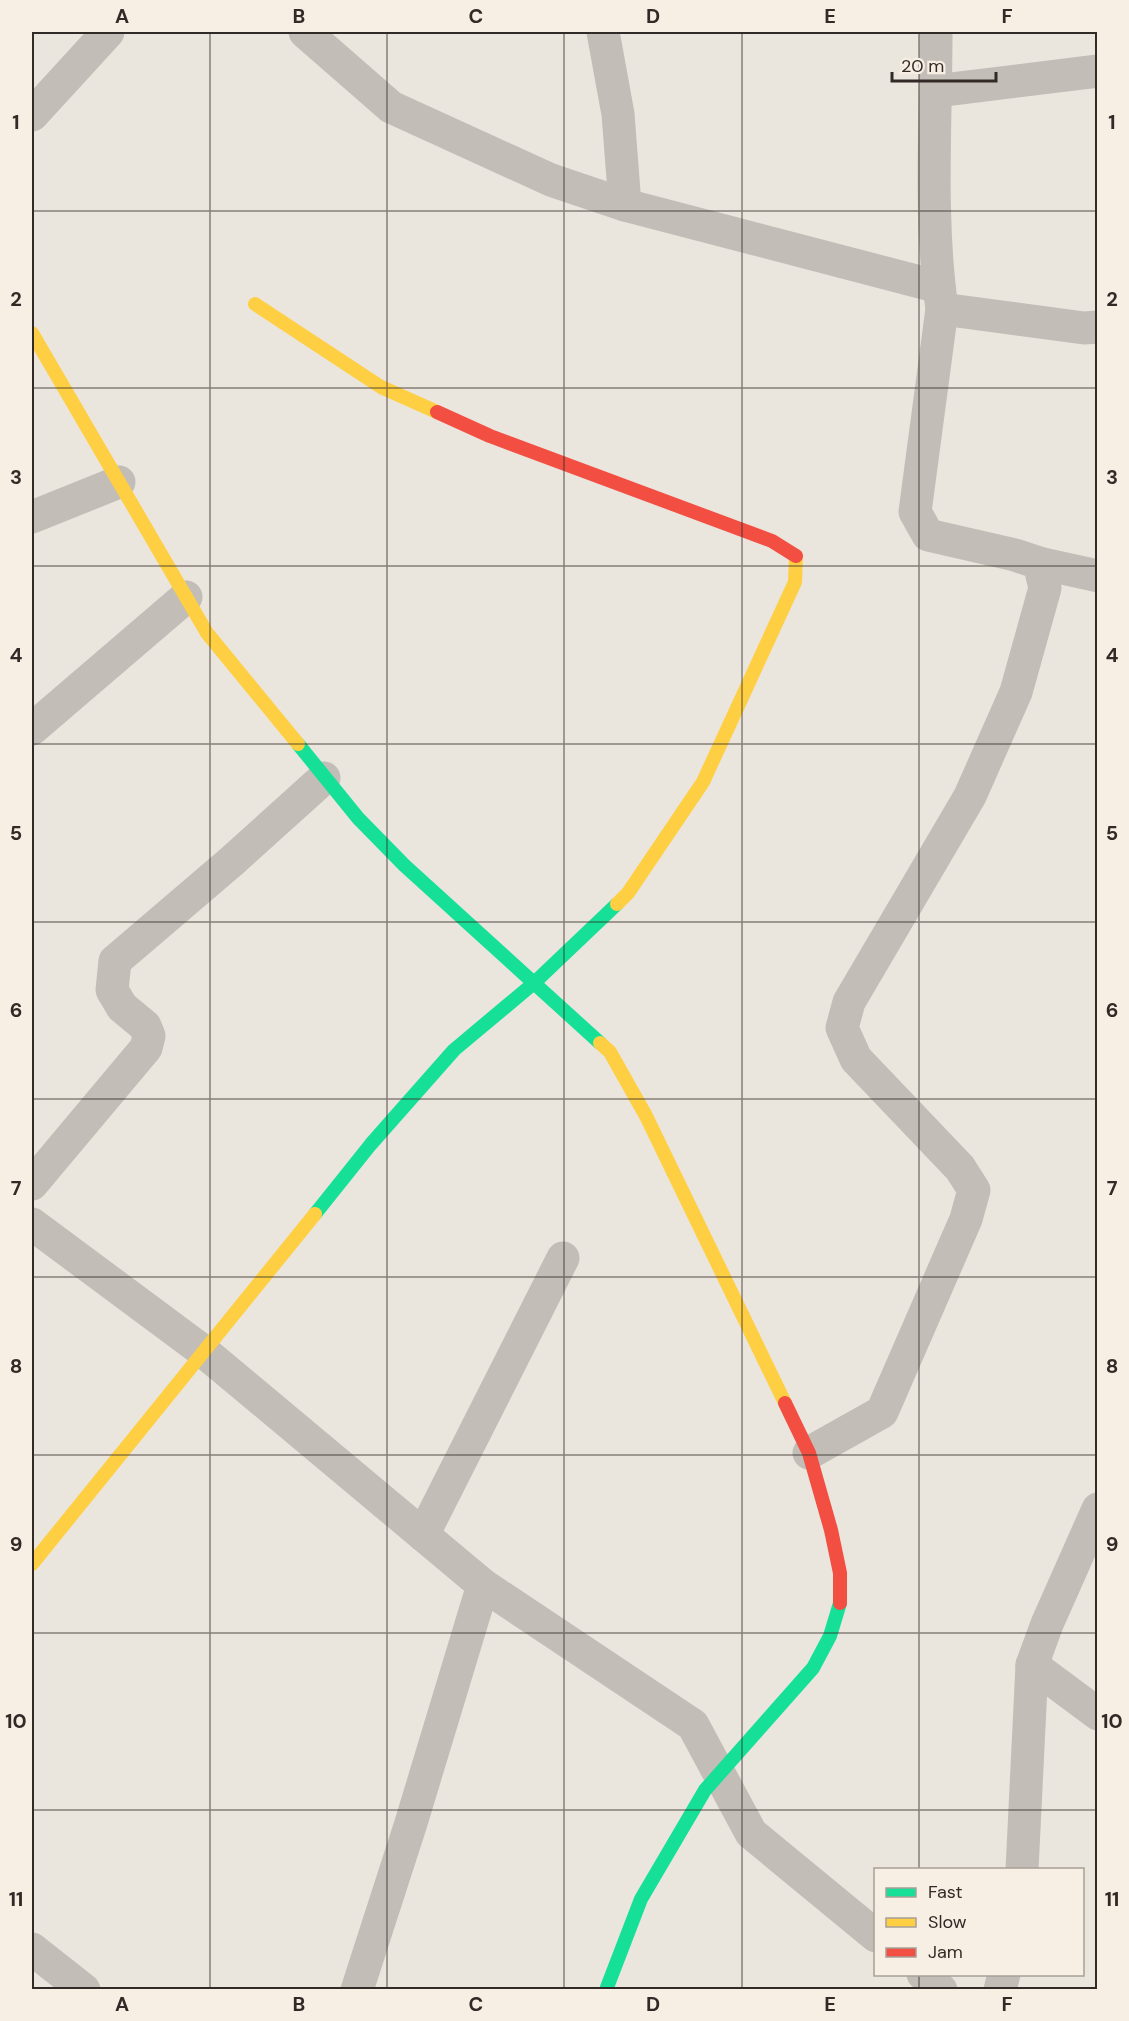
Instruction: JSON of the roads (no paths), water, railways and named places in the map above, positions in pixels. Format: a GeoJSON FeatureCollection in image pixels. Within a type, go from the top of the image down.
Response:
{"type":"FeatureCollection","features":[{"type":"Feature","properties":{"kind":"street"},"geometry":{"type":"LineString","coordinates":[[32,115],[108,32]]}},
{"type":"Feature","properties":{"kind":"street"},"geometry":{"type":"LineString","coordinates":[[305,32],[391,107],[551,180],[625,205],[941,298],[1093,330]]}},
{"type":"Feature","properties":{"kind":"street"},"geometry":{"type":"LineString","coordinates":[[603,32],[618,114],[625,205]]}},
{"type":"Feature","properties":{"kind":"street"},"geometry":{"type":"LineString","coordinates":[[936,32],[934,192],[941,298],[915,512],[928,535],[1098,576]]}},
{"type":"Feature","properties":{"kind":"street"},"geometry":{"type":"LineString","coordinates":[[936,91],[1098,71]]}},
{"type":"Feature","properties":{"kind":"street"},"geometry":{"type":"LineString","coordinates":[[32,1564],[371,1144],[454,1050],[534,983],[628,893],[703,782],[795,582],[796,555],[772,541],[490,436],[381,387],[255,304]]}},
{"type":"Feature","properties":{"kind":"street"},"geometry":{"type":"LineString","coordinates":[[32,333],[207,633],[357,818],[404,865],[610,1052],[646,1116],[809,1453],[831,1530],[840,1574],[840,1602],[830,1636],[813,1668],[705,1790],[640,1899],[606,1989]]}},
{"type":"Feature","properties":{"kind":"street"},"geometry":{"type":"LineString","coordinates":[[32,517],[118,482]]}},
{"type":"Feature","properties":{"kind":"street"},"geometry":{"type":"LineString","coordinates":[[809,1453],[882,1412],[966,1219],[974,1190],[960,1168],[856,1059],[842,1028],[849,1002],[970,796],[1016,692],[1046,588],[1039,563]]}},
{"type":"Feature","properties":{"kind":"street"},"geometry":{"type":"LineString","coordinates":[[32,729],[186,597]]}},
{"type":"Feature","properties":{"kind":"street"},"geometry":{"type":"LineString","coordinates":[[32,1184],[146,1048],[149,1036],[145,1026],[122,1007],[112,990],[115,961],[232,861],[324,778]]}},
{"type":"Feature","properties":{"kind":"street"},"geometry":{"type":"LineString","coordinates":[[32,1224],[203,1351],[483,1585],[693,1725],[751,1833],[874,1934]]}},
{"type":"Feature","properties":{"kind":"street"},"geometry":{"type":"LineString","coordinates":[[423,1535],[563,1258]]}},
{"type":"Feature","properties":{"kind":"street"},"geometry":{"type":"LineString","coordinates":[[1022,1868],[1032,1665],[1047,1624],[1098,1509]]}},
{"type":"Feature","properties":{"kind":"street"},"geometry":{"type":"LineString","coordinates":[[357,1989],[411,1823],[483,1585]]}},
{"type":"Feature","properties":{"kind":"street"},"geometry":{"type":"LineString","coordinates":[[1032,1665],[1098,1714]]}},
{"type":"Feature","properties":{"kind":"street"},"geometry":{"type":"LineString","coordinates":[[32,1949],[84,1989]]}},
{"type":"Feature","properties":{"kind":"street"},"geometry":{"type":"LineString","coordinates":[[925,1976],[941,1989]]}}]}
